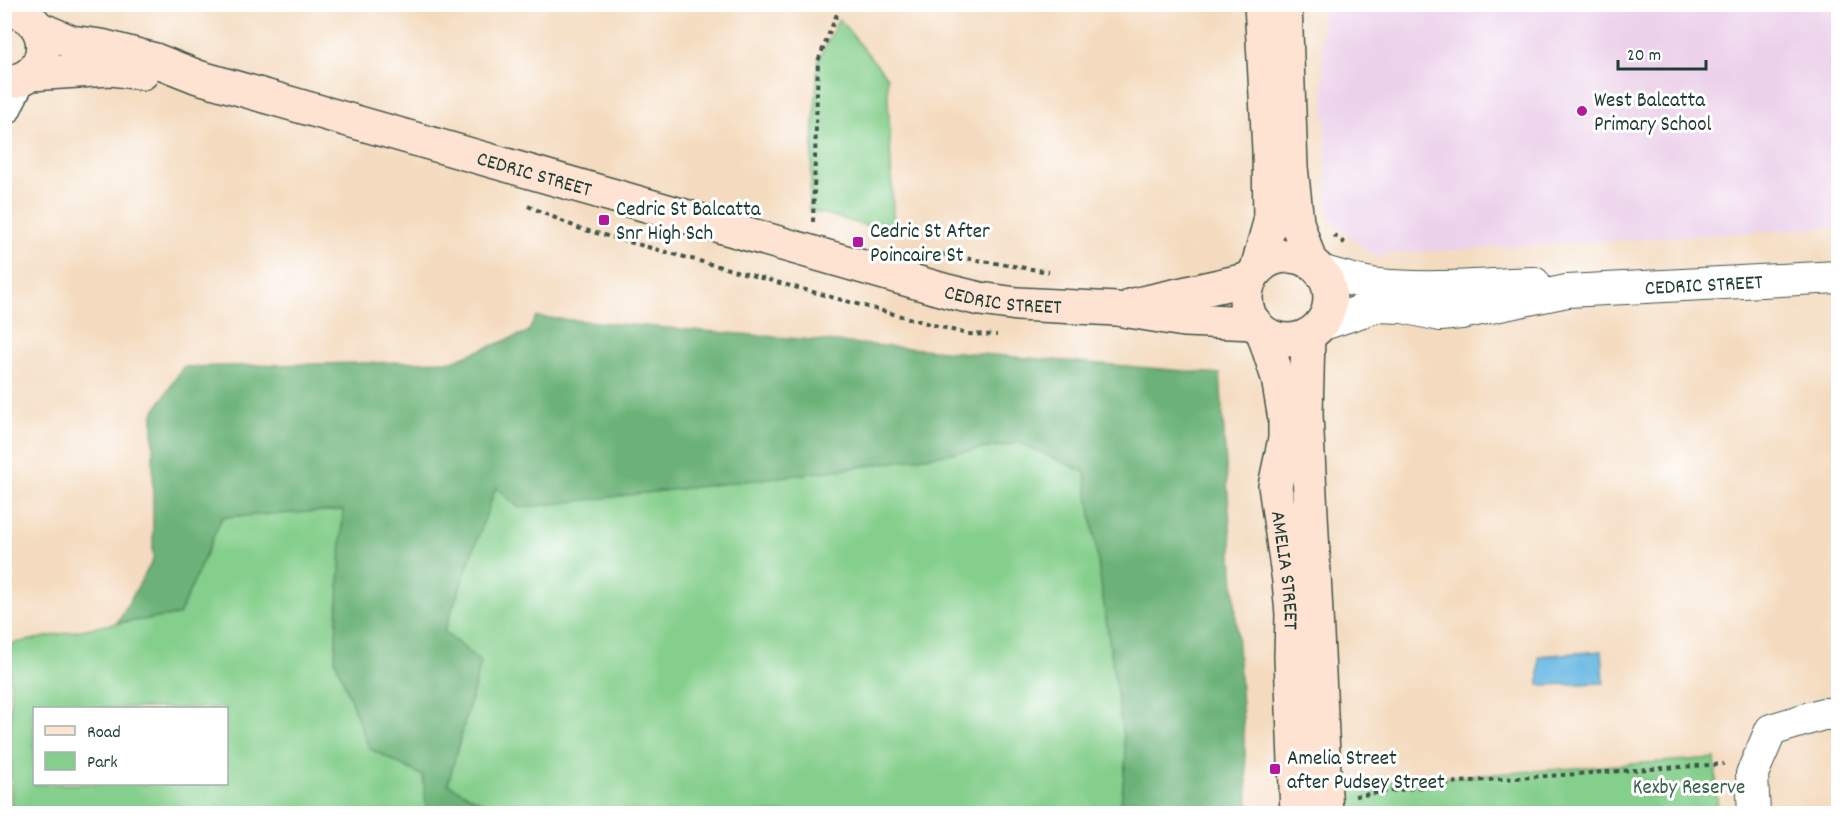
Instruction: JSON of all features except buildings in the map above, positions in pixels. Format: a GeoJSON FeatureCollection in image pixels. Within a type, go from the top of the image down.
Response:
{"type":"FeatureCollection","features":[{"type":"Feature","properties":{"kind":"main road"},"geometry":{"type":"LineString","coordinates":[[1261,4],[1269,150],[1270,222],[1247,290],[1246,302],[1249,313],[1259,328],[1274,338],[1285,340],[1297,339],[1314,330],[1328,311],[1330,296],[1327,283],[1315,267],[1297,222],[1291,166],[1285,4]]}},
{"type":"Feature","properties":{"kind":"main road","name":"CEDRIC STREET"},"geometry":{"type":"LineString","coordinates":[[4,10],[24,14],[32,20],[43,42],[39,63],[14,86]]}},
{"type":"Feature","properties":{"kind":"main road","name":"CEDRIC STREET"},"geometry":{"type":"LineString","coordinates":[[38,28],[71,42],[101,46],[155,60],[198,77],[947,291],[980,299],[1017,304],[1117,309],[1184,320],[1259,328]]}},
{"type":"Feature","properties":{"kind":"main road","name":"CEDRIC STREET"},"geometry":{"type":"LineString","coordinates":[[14,86],[110,69],[198,77]]}},
{"type":"Feature","properties":{"kind":"main road"},"geometry":{"type":"LineString","coordinates":[[1254,274],[1266,262],[1277,257],[1300,258],[1315,267]]}},
{"type":"Feature","properties":{"kind":"main road","name":"CEDRIC STREET"},"geometry":{"type":"LineString","coordinates":[[1117,309],[1254,274]]}},
{"type":"Feature","properties":{"kind":"main road","name":"AMELIA STREET"},"geometry":{"type":"LineString","coordinates":[[1259,328],[1278,378],[1285,419],[1285,439],[1275,486],[1292,614],[1291,657],[1298,813]]}},
{"type":"Feature","properties":{"kind":"main road","name":"AMELIA STREET"},"geometry":{"type":"LineString","coordinates":[[1314,330],[1306,414],[1337,805]]}},
{"type":"Feature","properties":{"kind":"street","name":"CEDRIC STREET"},"geometry":{"type":"LineString","coordinates":[[1315,267],[1355,281],[1380,285],[1444,286],[1538,282],[1568,291]]}},
{"type":"Feature","properties":{"kind":"street","name":"CEDRIC STREET"},"geometry":{"type":"LineString","coordinates":[[1314,330],[1377,306],[1403,307],[1440,315],[1568,291],[1839,277]]}},
{"type":"Feature","properties":{"kind":"street"},"geometry":{"type":"LineString","coordinates":[[1754,813],[1752,774],[1771,730],[1824,714],[1839,714]]}},
{"type":"Feature","properties":{"kind":"path"},"geometry":{"type":"LineString","coordinates":[[813,223],[818,61],[841,4]]}},
{"type":"Feature","properties":{"kind":"path"},"geometry":{"type":"LineString","coordinates":[[526,205],[578,228],[967,334],[1002,336]]}},
{"type":"Feature","properties":{"kind":"path"},"geometry":{"type":"LineString","coordinates":[[1326,228],[1350,247]]}},
{"type":"Feature","properties":{"kind":"path"},"geometry":{"type":"LineString","coordinates":[[939,254],[1051,272]]}},
{"type":"Feature","properties":{"kind":"path"},"geometry":{"type":"LineString","coordinates":[[1337,805],[1458,782],[1732,763]]}},
{"type":"Feature","properties":{"kind":"shaded area","name":"West Balcatta Primary School"},"geometry":{"type":"Polygon","coordinates":[[[1321,5],[1838,5],[1838,227],[1372,255],[1328,217],[1321,5]]]}},
{"type":"Feature","properties":{"kind":"green space"},"geometry":{"type":"Polygon","coordinates":[[[839,19],[887,77],[894,233],[809,210],[818,61],[839,19]]]}},
{"type":"Feature","properties":{"kind":"green space"},"geometry":{"type":"Polygon","coordinates":[[[536,317],[1220,374],[1249,813],[1120,813],[1126,757],[1085,472],[1020,443],[837,470],[519,508],[496,487],[444,632],[481,662],[448,784],[501,813],[427,813],[423,776],[369,748],[335,659],[343,510],[222,517],[179,615],[117,623],[153,560],[153,414],[183,367],[452,361],[528,332],[536,317]]]}},
{"type":"Feature","properties":{"kind":"green space"},"geometry":{"type":"Polygon","coordinates":[[[1020,443],[1085,472],[1126,757],[1120,813],[501,813],[447,784],[481,662],[444,632],[496,486],[519,508],[837,470],[1020,443]]]}},
{"type":"Feature","properties":{"kind":"green space"},"geometry":{"type":"Polygon","coordinates":[[[343,510],[335,659],[369,748],[424,776],[427,813],[11,813],[10,644],[117,623],[179,615],[222,517],[343,510]]]}},
{"type":"Feature","properties":{"kind":"green space","name":"Kexby Reserve"},"geometry":{"type":"Polygon","coordinates":[[[1715,758],[1718,813],[1342,813],[1340,785],[1715,758]]]}},
{"type":"Feature","properties":{"kind":"water"},"geometry":{"type":"Polygon","coordinates":[[[1602,651],[1604,683],[1539,685],[1539,656],[1602,651]]]}},
{"type":"Feature","properties":{"kind":"place","name":"West Balcatta Primary School"},"geometry":{"type":"Point","coordinates":[1582,111]}},
{"type":"Feature","properties":{"kind":"place","name":"Cedric St Balcatta Snr High Sch"},"geometry":{"type":"Point","coordinates":[604,220]}},
{"type":"Feature","properties":{"kind":"place","name":"Cedric St After Poincaire St"},"geometry":{"type":"Point","coordinates":[858,242]}},
{"type":"Feature","properties":{"kind":"place","name":"Amelia Street after Pudsey Street"},"geometry":{"type":"Point","coordinates":[1275,769]}}]}
